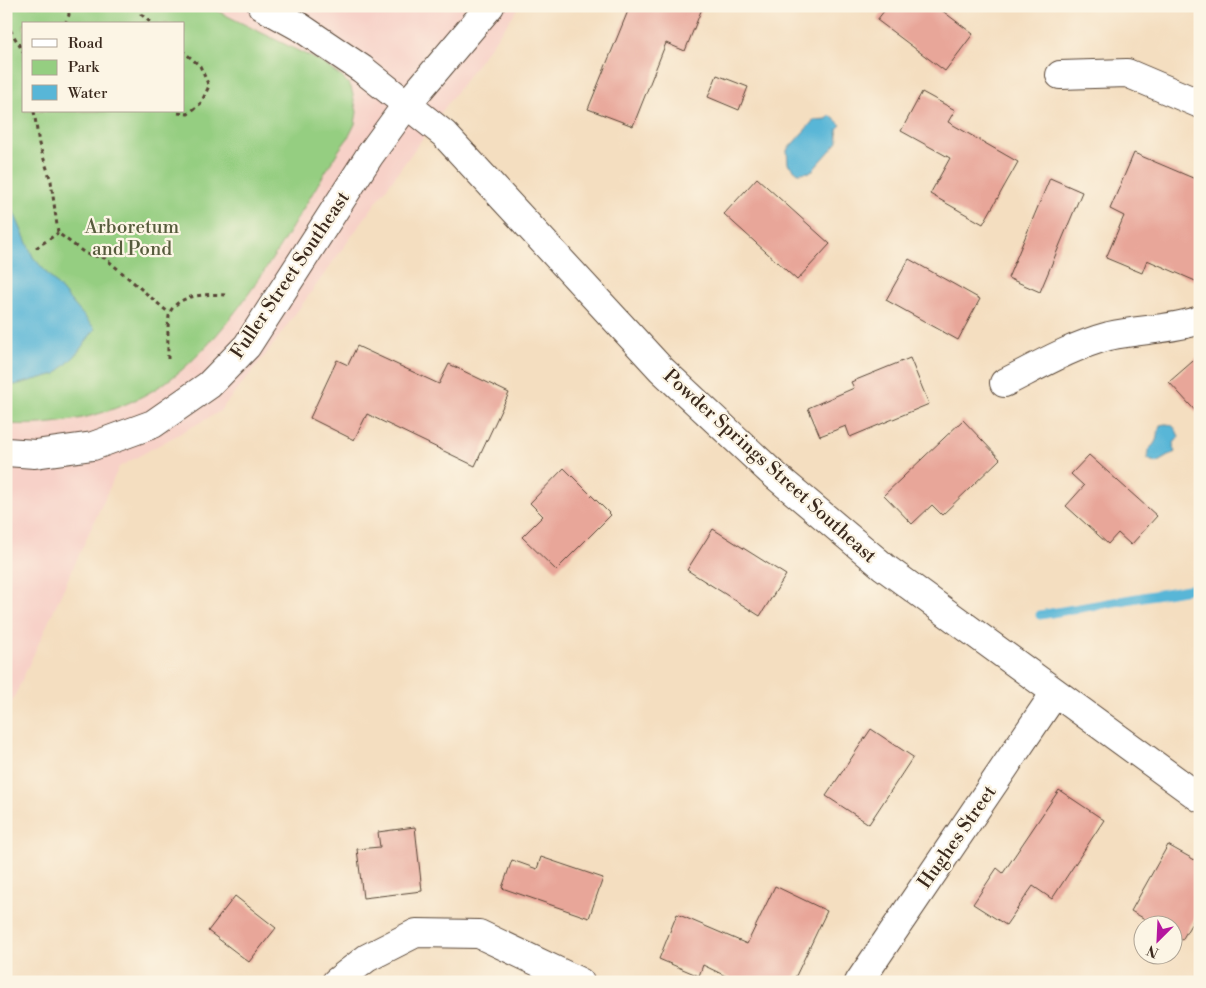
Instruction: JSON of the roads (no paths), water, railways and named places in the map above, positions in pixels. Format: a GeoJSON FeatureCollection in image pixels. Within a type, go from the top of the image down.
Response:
{"type":"FeatureCollection","features":[{"type":"Feature","properties":{"kind":"street","name":"Powder Springs Street Southeast"},"geometry":{"type":"LineString","coordinates":[[262,6],[300,27],[362,69],[444,134],[661,369],[770,472],[884,567],[1200,798]]}},
{"type":"Feature","properties":{"kind":"street","name":"Fuller Street Southeast"},"geometry":{"type":"LineString","coordinates":[[6,452],[35,454],[93,446],[153,424],[209,385],[247,346],[370,155],[407,104],[490,6]]}},
{"type":"Feature","properties":{"kind":"street"},"geometry":{"type":"LineString","coordinates":[[1060,75],[1127,73],[1200,104]]}},
{"type":"Feature","properties":{"kind":"street"},"geometry":{"type":"LineString","coordinates":[[1004,383],[1079,346],[1109,336],[1139,330],[1168,328],[1200,320]]}},
{"type":"Feature","properties":{"kind":"street","name":"Hughes Street"},"geometry":{"type":"LineString","coordinates":[[859,982],[1055,693]]}},
{"type":"Feature","properties":{"kind":"street"},"geometry":{"type":"LineString","coordinates":[[336,982],[366,958],[416,933],[479,934],[580,982]]}},
{"type":"Feature","properties":{"kind":"water"},"geometry":{"type":"Polygon","coordinates":[[[830,115],[841,125],[837,129],[838,142],[811,172],[798,173],[788,164],[787,150],[814,120],[827,119],[830,115]]]}},
{"type":"Feature","properties":{"kind":"water"},"geometry":{"type":"Polygon","coordinates":[[[6,194],[33,257],[95,329],[75,356],[56,374],[15,385],[6,383],[6,194]]]}},
{"type":"Feature","properties":{"kind":"water"},"geometry":{"type":"Polygon","coordinates":[[[1165,424],[1174,427],[1179,437],[1174,443],[1175,452],[1156,463],[1148,459],[1148,450],[1156,441],[1160,425],[1165,424]]]}},
{"type":"Feature","properties":{"kind":"waterway"},"geometry":{"type":"LineString","coordinates":[[1040,615],[1200,587]]}},
{"type":"Feature","properties":{"kind":"park label","name":"Arboretum and Pond"},"geometry":{"type":"Point","coordinates":[132,238]}}]}
